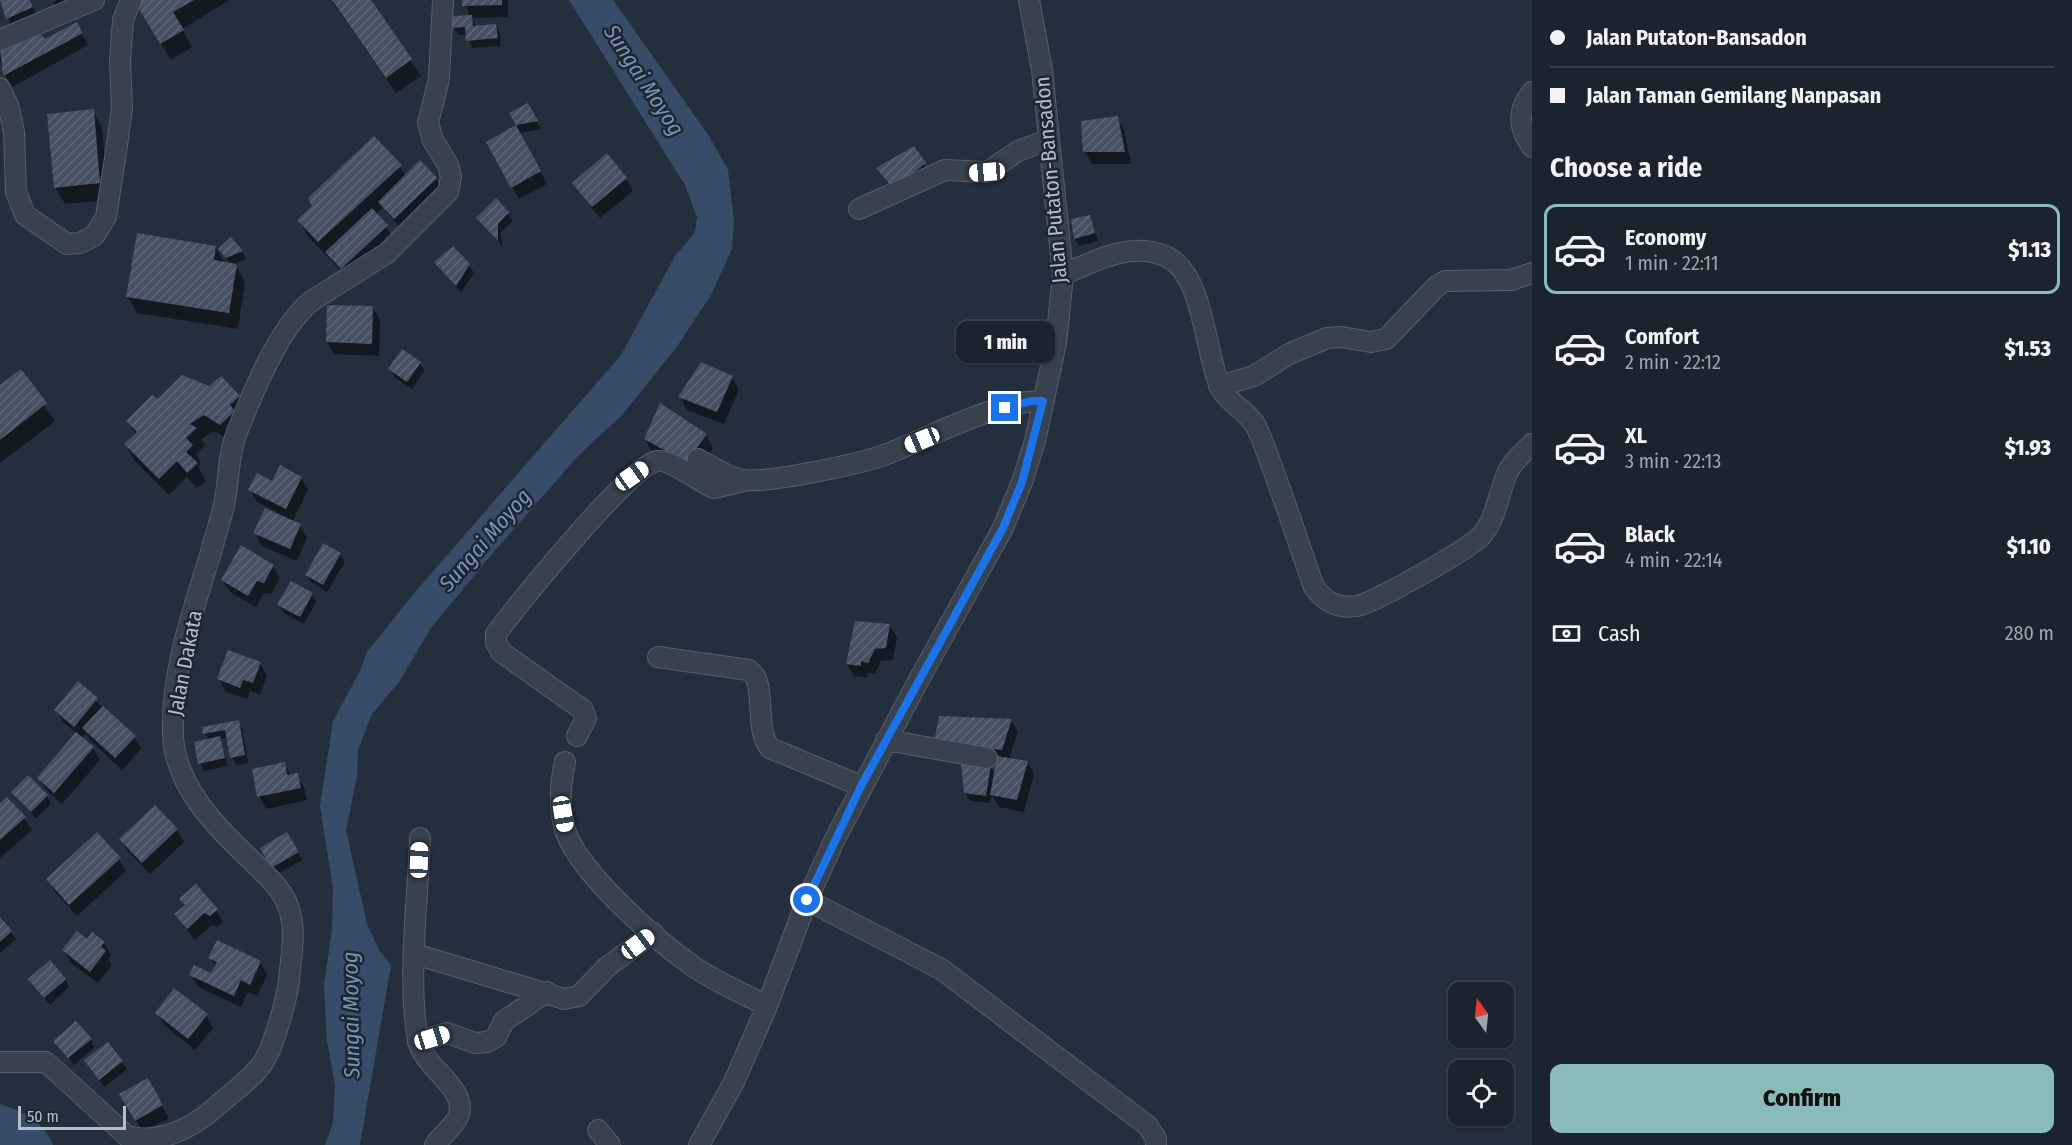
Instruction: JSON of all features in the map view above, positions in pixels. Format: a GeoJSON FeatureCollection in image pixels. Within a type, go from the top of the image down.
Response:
{"type":"FeatureCollection","features":[{"type":"Feature","properties":{"kind":"street"},"geometry":{"type":"LineString","coordinates":[[0,40],[94,0]]}},
{"type":"Feature","properties":{"kind":"street"},"geometry":{"type":"LineString","coordinates":[[0,88],[9,108],[14,132],[16,192],[25,215],[67,244],[74,245],[94,236],[106,217],[122,108],[120,61],[123,20],[130,0]]}},
{"type":"Feature","properties":{"kind":"street","name":"Jalan Dakata"},"geometry":{"type":"LineString","coordinates":[[0,1062],[46,1062],[127,1136],[142,1141],[168,1136],[200,1119],[264,1062],[288,994],[293,934],[288,905],[266,874],[219,829],[188,786],[177,756],[173,735],[178,678],[225,502],[237,433],[283,336],[300,310],[319,295],[387,253],[448,192],[451,177],[448,165],[433,140],[428,123],[439,79],[443,0]]}},
{"type":"Feature","properties":{"kind":"street","name":"Jalan Putaton-Bansadon"},"geometry":{"type":"LineString","coordinates":[[699,1145],[734,1082],[767,1006],[807,900],[861,786],[1003,528],[1022,482],[1056,343],[1063,275],[1042,69],[1029,0]]}},
{"type":"Feature","properties":{"kind":"street"},"geometry":{"type":"LineString","coordinates":[[1532,92],[1520,114],[1523,132],[1532,147]]}},
{"type":"Feature","properties":{"kind":"street"},"geometry":{"type":"LineString","coordinates":[[859,209],[945,170],[987,172],[1018,151],[1048,140]]}},
{"type":"Feature","properties":{"kind":"street"},"geometry":{"type":"LineString","coordinates":[[1063,275],[1097,259],[1128,251],[1151,252],[1166,256],[1178,264],[1186,274],[1197,302],[1219,386],[1232,404],[1256,426],[1314,587],[1323,599],[1342,606],[1359,606],[1422,575],[1481,537],[1511,467],[1532,444]]}},
{"type":"Feature","properties":{"kind":"street"},"geometry":{"type":"LineString","coordinates":[[1219,386],[1254,376],[1315,341],[1341,337],[1371,342],[1386,339],[1437,286],[1445,281],[1511,280],[1532,273]]}},
{"type":"Feature","properties":{"kind":"street"},"geometry":{"type":"LineString","coordinates":[[577,736],[586,718],[583,710],[501,652],[496,642],[496,634],[599,511],[632,476],[657,461],[668,463],[714,488],[743,481],[824,469],[888,454],[980,416],[1031,401],[1043,401]]}},
{"type":"Feature","properties":{"kind":"street"},"geometry":{"type":"LineString","coordinates":[[698,459],[743,481]]}},
{"type":"Feature","properties":{"kind":"street"},"geometry":{"type":"LineString","coordinates":[[658,657],[749,670],[758,680],[760,724],[770,748],[861,786]]}},
{"type":"Feature","properties":{"kind":"street"},"geometry":{"type":"LineString","coordinates":[[886,740],[987,758]]}},
{"type":"Feature","properties":{"kind":"street"},"geometry":{"type":"LineString","coordinates":[[565,762],[561,798],[566,830],[594,876],[653,933],[694,967],[767,1006]]}},
{"type":"Feature","properties":{"kind":"street"},"geometry":{"type":"LineString","coordinates":[[420,838],[415,954],[418,1042],[429,1062],[459,1096],[462,1106],[458,1119],[435,1145]]}},
{"type":"Feature","properties":{"kind":"street"},"geometry":{"type":"LineString","coordinates":[[807,900],[941,969],[1148,1126],[1156,1139],[1156,1145]]}},
{"type":"Feature","properties":{"kind":"street"},"geometry":{"type":"LineString","coordinates":[[415,954],[564,999],[579,996],[607,967],[653,933]]}},
{"type":"Feature","properties":{"kind":"street"},"geometry":{"type":"LineString","coordinates":[[418,1042],[447,1033],[475,1042],[487,1042],[496,1037],[504,1021],[547,992]]}},
{"type":"Feature","properties":{"kind":"water","name":"Sungai Moyog"},"geometry":{"type":"Polygon","coordinates":[[[569,0],[613,0],[709,136],[728,170],[734,221],[732,249],[711,295],[676,348],[622,415],[578,456],[492,554],[431,628],[399,682],[372,714],[358,750],[357,776],[346,830],[367,924],[379,950],[391,965],[360,1145],[325,1145],[333,1123],[335,1085],[327,1041],[324,986],[332,929],[333,889],[320,806],[333,721],[359,673],[367,652],[416,591],[621,355],[675,256],[695,232],[697,217],[685,185],[569,0]]]}},
{"type":"Feature","properties":{"kind":"water"},"geometry":{"type":"Polygon","coordinates":[[[0,1104],[32,1118],[44,1130],[53,1145],[0,1145],[0,1104]]]}},
{"type":"Feature","properties":{"kind":"building"},"geometry":{"type":"Polygon","coordinates":[[[0,0],[30,0],[33,7],[6,19],[0,0]]]}},
{"type":"Feature","properties":{"kind":"building"},"geometry":{"type":"Polygon","coordinates":[[[138,0],[194,0],[173,12],[184,30],[160,44],[135,2],[138,0]]]}},
{"type":"Feature","properties":{"kind":"building"},"geometry":{"type":"Polygon","coordinates":[[[332,0],[371,0],[412,59],[386,78],[332,0]]]}},
{"type":"Feature","properties":{"kind":"building"},"geometry":{"type":"Polygon","coordinates":[[[462,0],[502,0],[502,5],[462,6],[462,0]]]}},
{"type":"Feature","properties":{"kind":"building"},"geometry":{"type":"Polygon","coordinates":[[[472,15],[473,26],[496,24],[498,38],[466,41],[465,27],[452,28],[451,16],[472,15]]]}},
{"type":"Feature","properties":{"kind":"building"},"geometry":{"type":"Polygon","coordinates":[[[77,22],[83,33],[3,76],[0,48],[37,30],[45,39],[77,22]]]}},
{"type":"Feature","properties":{"kind":"building"},"geometry":{"type":"Polygon","coordinates":[[[528,103],[538,121],[516,125],[509,113],[528,103]]]}},
{"type":"Feature","properties":{"kind":"building"},"geometry":{"type":"Polygon","coordinates":[[[94,109],[100,183],[54,188],[47,114],[94,109]]]}},
{"type":"Feature","properties":{"kind":"building"},"geometry":{"type":"Polygon","coordinates":[[[1118,116],[1125,152],[1083,152],[1081,121],[1118,116]]]}},
{"type":"Feature","properties":{"kind":"building"},"geometry":{"type":"Polygon","coordinates":[[[516,125],[541,171],[511,188],[486,142],[516,125]]]}},
{"type":"Feature","properties":{"kind":"building"},"geometry":{"type":"Polygon","coordinates":[[[374,136],[402,165],[318,242],[297,220],[312,206],[308,198],[374,136]]]}},
{"type":"Feature","properties":{"kind":"building"},"geometry":{"type":"Polygon","coordinates":[[[914,146],[926,163],[893,188],[876,168],[914,146]]]}},
{"type":"Feature","properties":{"kind":"building"},"geometry":{"type":"Polygon","coordinates":[[[607,153],[627,178],[592,207],[572,183],[607,153]]]}},
{"type":"Feature","properties":{"kind":"building"},"geometry":{"type":"Polygon","coordinates":[[[420,160],[437,178],[394,219],[378,202],[420,160]]]}},
{"type":"Feature","properties":{"kind":"building"},"geometry":{"type":"Polygon","coordinates":[[[496,198],[509,212],[498,224],[498,241],[476,218],[496,198]]]}},
{"type":"Feature","properties":{"kind":"building"},"geometry":{"type":"Polygon","coordinates":[[[372,208],[388,225],[341,269],[325,252],[372,208]]]}},
{"type":"Feature","properties":{"kind":"building"},"geometry":{"type":"Polygon","coordinates":[[[1090,215],[1095,233],[1074,239],[1071,219],[1090,215]]]}},
{"type":"Feature","properties":{"kind":"building"},"geometry":{"type":"Polygon","coordinates":[[[137,233],[216,246],[214,260],[237,264],[229,313],[126,297],[137,233]]]}},
{"type":"Feature","properties":{"kind":"building"},"geometry":{"type":"Polygon","coordinates":[[[231,237],[243,251],[226,258],[218,249],[231,237]]]}},
{"type":"Feature","properties":{"kind":"building"},"geometry":{"type":"Polygon","coordinates":[[[453,246],[470,264],[456,286],[434,262],[453,246]]]}},
{"type":"Feature","properties":{"kind":"building"},"geometry":{"type":"Polygon","coordinates":[[[327,305],[373,306],[372,344],[326,342],[327,305]]]}},
{"type":"Feature","properties":{"kind":"building"},"geometry":{"type":"Polygon","coordinates":[[[402,349],[421,362],[407,382],[388,369],[402,349]]]}},
{"type":"Feature","properties":{"kind":"building"},"geometry":{"type":"Polygon","coordinates":[[[701,362],[733,376],[717,412],[678,397],[701,362]]]}},
{"type":"Feature","properties":{"kind":"building"},"geometry":{"type":"Polygon","coordinates":[[[21,369],[47,403],[0,440],[0,385],[21,369]]]}},
{"type":"Feature","properties":{"kind":"building"},"geometry":{"type":"Polygon","coordinates":[[[182,375],[209,386],[221,376],[240,396],[230,405],[235,411],[220,425],[204,415],[190,424],[197,428],[186,438],[193,445],[186,452],[198,463],[187,473],[177,461],[159,479],[124,444],[137,432],[126,421],[152,395],[158,399],[182,375]]]}},
{"type":"Feature","properties":{"kind":"building"},"geometry":{"type":"Polygon","coordinates":[[[660,403],[707,434],[686,462],[644,439],[660,403]]]}},
{"type":"Feature","properties":{"kind":"building"},"geometry":{"type":"Polygon","coordinates":[[[280,465],[302,477],[286,509],[248,490],[257,473],[272,481],[280,465]]]}},
{"type":"Feature","properties":{"kind":"building"},"geometry":{"type":"Polygon","coordinates":[[[265,508],[301,524],[290,549],[253,533],[265,508]]]}},
{"type":"Feature","properties":{"kind":"building"},"geometry":{"type":"Polygon","coordinates":[[[323,543],[341,553],[323,585],[305,575],[323,543]]]}},
{"type":"Feature","properties":{"kind":"building"},"geometry":{"type":"Polygon","coordinates":[[[241,545],[274,565],[264,583],[257,581],[248,596],[221,580],[241,545]]]}},
{"type":"Feature","properties":{"kind":"building"},"geometry":{"type":"Polygon","coordinates":[[[291,581],[313,593],[300,617],[277,605],[291,581]]]}},
{"type":"Feature","properties":{"kind":"building"},"geometry":{"type":"Polygon","coordinates":[[[855,621],[890,624],[886,648],[875,649],[868,663],[861,661],[861,666],[846,664],[855,621]]]}},
{"type":"Feature","properties":{"kind":"building"},"geometry":{"type":"Polygon","coordinates":[[[228,650],[261,662],[253,683],[243,680],[240,688],[217,679],[228,650]]]}},
{"type":"Feature","properties":{"kind":"building"},"geometry":{"type":"Polygon","coordinates":[[[78,681],[98,698],[74,727],[54,710],[78,681]]]}},
{"type":"Feature","properties":{"kind":"building"},"geometry":{"type":"Polygon","coordinates":[[[103,706],[136,736],[115,758],[82,728],[103,706]]]}},
{"type":"Feature","properties":{"kind":"building"},"geometry":{"type":"Polygon","coordinates":[[[939,716],[1012,719],[1002,750],[934,742],[939,716]]]}},
{"type":"Feature","properties":{"kind":"building"},"geometry":{"type":"Polygon","coordinates":[[[239,720],[245,755],[230,758],[225,730],[203,734],[202,727],[239,720]]]}},
{"type":"Feature","properties":{"kind":"building"},"geometry":{"type":"Polygon","coordinates":[[[76,732],[94,747],[54,793],[37,778],[76,732]]]}},
{"type":"Feature","properties":{"kind":"building"},"geometry":{"type":"Polygon","coordinates":[[[220,736],[225,758],[198,764],[194,742],[220,736]]]}},
{"type":"Feature","properties":{"kind":"building"},"geometry":{"type":"Polygon","coordinates":[[[997,756],[1028,761],[1017,800],[990,795],[997,756]]]}},
{"type":"Feature","properties":{"kind":"building"},"geometry":{"type":"Polygon","coordinates":[[[285,762],[287,775],[298,773],[301,788],[257,797],[252,769],[285,762]]]}},
{"type":"Feature","properties":{"kind":"building"},"geometry":{"type":"Polygon","coordinates":[[[961,762],[991,765],[986,796],[964,793],[961,762]]]}},
{"type":"Feature","properties":{"kind":"building"},"geometry":{"type":"Polygon","coordinates":[[[28,775],[48,795],[31,812],[11,792],[28,775]]]}},
{"type":"Feature","properties":{"kind":"building"},"geometry":{"type":"Polygon","coordinates":[[[7,797],[26,817],[0,840],[0,803],[7,797]]]}},
{"type":"Feature","properties":{"kind":"building"},"geometry":{"type":"Polygon","coordinates":[[[155,805],[178,829],[142,863],[119,839],[155,805]]]}},
{"type":"Feature","properties":{"kind":"building"},"geometry":{"type":"Polygon","coordinates":[[[97,832],[121,858],[69,905],[46,879],[97,832]]]}},
{"type":"Feature","properties":{"kind":"building"},"geometry":{"type":"Polygon","coordinates":[[[287,832],[299,852],[271,868],[260,848],[287,832]]]}},
{"type":"Feature","properties":{"kind":"building"},"geometry":{"type":"Polygon","coordinates":[[[196,884],[218,909],[210,916],[204,913],[187,929],[174,914],[185,905],[179,899],[196,884]]]}},
{"type":"Feature","properties":{"kind":"building"},"geometry":{"type":"Polygon","coordinates":[[[0,917],[12,931],[0,942],[0,917]]]}},
{"type":"Feature","properties":{"kind":"building"},"geometry":{"type":"Polygon","coordinates":[[[77,931],[87,939],[92,932],[105,942],[101,947],[106,951],[90,972],[62,950],[77,931]]]}},
{"type":"Feature","properties":{"kind":"building"},"geometry":{"type":"Polygon","coordinates":[[[217,940],[261,961],[250,985],[241,980],[234,996],[189,975],[194,965],[211,973],[217,962],[208,958],[217,940]]]}},
{"type":"Feature","properties":{"kind":"building"},"geometry":{"type":"Polygon","coordinates":[[[50,960],[66,979],[44,998],[28,979],[50,960]]]}},
{"type":"Feature","properties":{"kind":"building"},"geometry":{"type":"Polygon","coordinates":[[[174,988],[208,1014],[188,1039],[155,1013],[174,988]]]}},
{"type":"Feature","properties":{"kind":"building"},"geometry":{"type":"Polygon","coordinates":[[[76,1021],[92,1039],[68,1058],[53,1041],[76,1021]]]}},
{"type":"Feature","properties":{"kind":"building"},"geometry":{"type":"Polygon","coordinates":[[[108,1042],[123,1061],[99,1080],[84,1060],[108,1042]]]}},
{"type":"Feature","properties":{"kind":"building"},"geometry":{"type":"Polygon","coordinates":[[[148,1078],[163,1105],[135,1121],[119,1094],[148,1078]]]}},
{"type":"Feature","properties":{"kind":"route"},"geometry":{"type":"LineString","coordinates":[[807,900],[861,786],[1003,528],[1022,482],[1035,441],[1043,401],[1031,401],[1005,408]]}}]}
